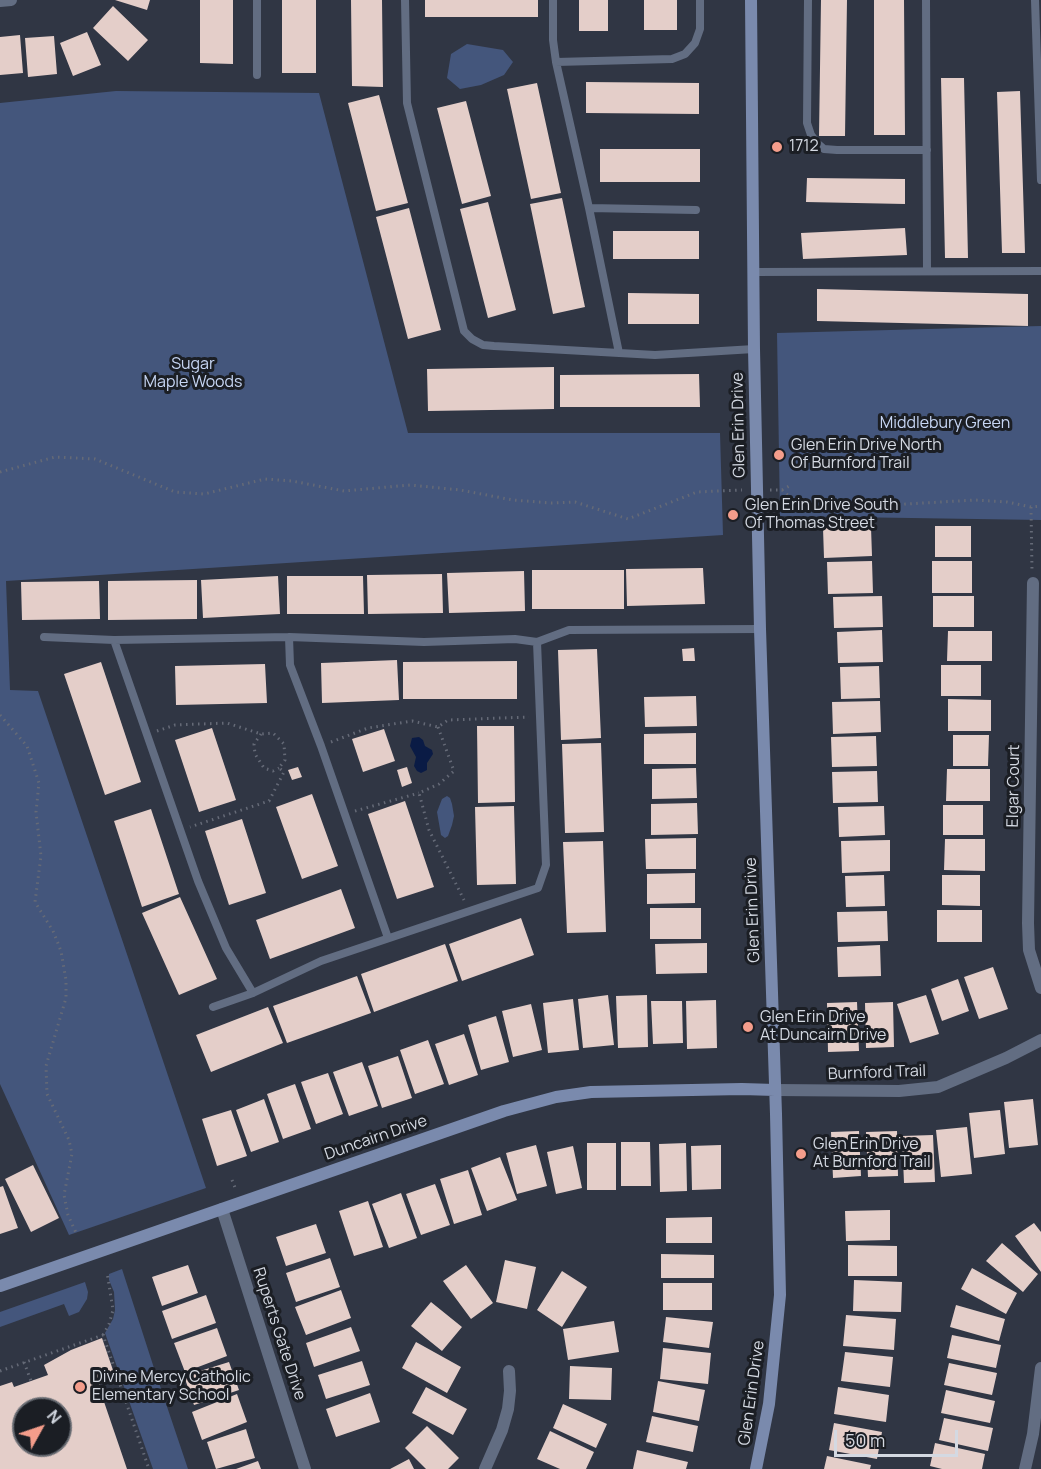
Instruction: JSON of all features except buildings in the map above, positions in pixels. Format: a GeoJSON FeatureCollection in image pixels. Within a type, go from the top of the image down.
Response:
{"type":"FeatureCollection","features":[{"type":"Feature","properties":{"kind":"street"},"geometry":{"type":"LineString","coordinates":[[0,1],[11,0]]}},
{"type":"Feature","properties":{"kind":"street","name":"Glen Erin Drive"},"geometry":{"type":"LineString","coordinates":[[751,0],[754,349],[760,629],[780,1295],[769,1404],[756,1469]]}},
{"type":"Feature","properties":{"kind":"street","name":"Elgar Court"},"geometry":{"type":"LineString","coordinates":[[1033,583],[1028,923],[1029,950],[1041,988]]}},
{"type":"Feature","properties":{"kind":"street","name":"Burnford Trail"},"geometry":{"type":"LineString","coordinates":[[775,1090],[899,1091],[938,1087],[995,1063],[1041,1040]]}},
{"type":"Feature","properties":{"kind":"street","name":"Duncairn Drive"},"geometry":{"type":"LineString","coordinates":[[0,1286],[504,1111],[556,1097],[591,1092],[775,1090]]}},
{"type":"Feature","properties":{"kind":"street","name":"Ruperts Gate Drive"},"geometry":{"type":"LineString","coordinates":[[222,1209],[305,1469]]}},
{"type":"Feature","properties":{"kind":"street"},"geometry":{"type":"LineString","coordinates":[[1025,1469],[1033,1434],[1041,1368]]}},
{"type":"Feature","properties":{"kind":"street"},"geometry":{"type":"LineString","coordinates":[[485,1469],[502,1430],[508,1409],[509,1371]]}},
{"type":"Feature","properties":{"kind":"lane"},"geometry":{"type":"LineString","coordinates":[[256,0],[257,75]]}},
{"type":"Feature","properties":{"kind":"lane","name":"Glen Erin Drive"},"geometry":{"type":"LineString","coordinates":[[405,0],[407,103],[464,331],[483,345],[656,354],[754,349]]}},
{"type":"Feature","properties":{"kind":"lane"},"geometry":{"type":"LineString","coordinates":[[553,0],[553,40],[556,62],[619,352]]}},
{"type":"Feature","properties":{"kind":"lane"},"geometry":{"type":"LineString","coordinates":[[556,62],[672,59],[684,54],[695,43],[700,29],[700,0]]}},
{"type":"Feature","properties":{"kind":"lane"},"geometry":{"type":"LineString","coordinates":[[808,0],[807,123],[810,135],[824,149],[927,150]]}},
{"type":"Feature","properties":{"kind":"lane"},"geometry":{"type":"LineString","coordinates":[[926,0],[927,271]]}},
{"type":"Feature","properties":{"kind":"lane"},"geometry":{"type":"LineString","coordinates":[[1035,0],[1041,180]]}},
{"type":"Feature","properties":{"kind":"lane"},"geometry":{"type":"LineString","coordinates":[[589,208],[696,210]]}},
{"type":"Feature","properties":{"kind":"lane"},"geometry":{"type":"LineString","coordinates":[[755,272],[1041,271]]}},
{"type":"Feature","properties":{"kind":"lane"},"geometry":{"type":"LineString","coordinates":[[44,637],[114,640],[289,637],[424,642],[515,639],[537,642],[569,630],[760,629]]}},
{"type":"Feature","properties":{"kind":"lane"},"geometry":{"type":"LineString","coordinates":[[289,637],[290,664],[388,938]]}},
{"type":"Feature","properties":{"kind":"lane"},"geometry":{"type":"LineString","coordinates":[[114,640],[198,881],[226,948],[254,993]]}},
{"type":"Feature","properties":{"kind":"lane"},"geometry":{"type":"LineString","coordinates":[[213,1007],[254,993],[321,961],[538,888],[546,865],[537,642]]}},
{"type":"Feature","properties":{"kind":"path"},"geometry":{"type":"LineString","coordinates":[[0,472],[55,457],[95,459],[175,492],[204,494],[265,479],[292,481],[344,491],[410,485],[460,490],[513,500],[575,502],[628,519],[697,492],[782,490],[790,485]]}},
{"type":"Feature","properties":{"kind":"path"},"geometry":{"type":"LineString","coordinates":[[782,490],[791,498],[855,507],[975,500],[1007,502],[1031,507],[1041,506]]}},
{"type":"Feature","properties":{"kind":"path"},"geometry":{"type":"LineString","coordinates":[[1031,507],[1033,583]]}},
{"type":"Feature","properties":{"kind":"path"},"geometry":{"type":"LineString","coordinates":[[0,715],[27,746],[39,783],[36,812],[41,856],[35,902],[61,951],[66,980],[66,998],[46,1066],[47,1094],[69,1140],[72,1154],[64,1195],[68,1215],[76,1235]]}},
{"type":"Feature","properties":{"kind":"path"},"geometry":{"type":"LineString","coordinates":[[321,746],[368,728],[412,721],[438,727],[448,720],[540,717]]}},
{"type":"Feature","properties":{"kind":"path"},"geometry":{"type":"LineString","coordinates":[[147,735],[175,725],[226,723],[261,734],[273,733],[284,744],[285,760],[279,768],[273,771],[264,768],[255,754],[254,744],[261,734]]}},
{"type":"Feature","properties":{"kind":"path"},"geometry":{"type":"LineString","coordinates":[[345,813],[419,793],[439,784],[454,771],[438,727]]}},
{"type":"Feature","properties":{"kind":"path"},"geometry":{"type":"LineString","coordinates":[[180,830],[269,801],[284,772],[279,768]]}},
{"type":"Feature","properties":{"kind":"path"},"geometry":{"type":"LineString","coordinates":[[419,793],[429,830],[469,911]]}},
{"type":"Feature","properties":{"kind":"path"},"geometry":{"type":"LineString","coordinates":[[232,1180],[236,1190]]}},
{"type":"Feature","properties":{"kind":"path"},"geometry":{"type":"LineString","coordinates":[[0,1371],[103,1335],[113,1310],[107,1272]]}},
{"type":"Feature","properties":{"kind":"path"},"geometry":{"type":"LineString","coordinates":[[103,1335],[149,1469]]}},
{"type":"Feature","properties":{"kind":"path"},"geometry":{"type":"LineString","coordinates":[[24,1362],[31,1381]]}},
{"type":"Feature","properties":{"kind":"green space"},"geometry":{"type":"Polygon","coordinates":[[[467,44],[503,50],[513,62],[504,75],[481,85],[460,89],[447,78],[451,54],[467,44]]]}},
{"type":"Feature","properties":{"kind":"green space","name":"Sugar Maple Woods"},"geometry":{"type":"Polygon","coordinates":[[[116,91],[319,93],[408,433],[720,433],[723,535],[6,581],[10,690],[38,691],[206,1188],[69,1235],[0,1084],[0,103],[116,91]]]}},
{"type":"Feature","properties":{"kind":"green space","name":"Middlebury Green"},"geometry":{"type":"Polygon","coordinates":[[[1041,326],[1041,520],[780,516],[777,333],[1041,326]]]}},
{"type":"Feature","properties":{"kind":"green space"},"geometry":{"type":"Polygon","coordinates":[[[447,796],[450,798],[454,816],[448,836],[445,838],[441,835],[437,812],[442,799],[447,796]]]}},
{"type":"Feature","properties":{"kind":"green space"},"geometry":{"type":"Polygon","coordinates":[[[122,1269],[188,1469],[153,1469],[105,1333],[115,1310],[114,1292],[109,1274],[122,1269]]]}},
{"type":"Feature","properties":{"kind":"green space"},"geometry":{"type":"Polygon","coordinates":[[[85,1282],[88,1292],[87,1299],[79,1312],[69,1316],[64,1304],[0,1327],[0,1312],[85,1282]]]}},
{"type":"Feature","properties":{"kind":"shaded area"},"geometry":{"type":"Polygon","coordinates":[[[419,737],[433,754],[427,763],[427,770],[421,773],[414,766],[416,757],[410,746],[412,738],[419,737]]]}},
{"type":"Feature","properties":{"kind":"place","name":"1712"},"geometry":{"type":"Point","coordinates":[777,147]}},
{"type":"Feature","properties":{"kind":"place","name":"Glen Erin Drive North Of Burnford Trail"},"geometry":{"type":"Point","coordinates":[779,455]}},
{"type":"Feature","properties":{"kind":"place","name":"Glen Erin Drive South Of Thomas Street"},"geometry":{"type":"Point","coordinates":[733,515]}},
{"type":"Feature","properties":{"kind":"place","name":"Glen Erin Drive At Duncairn Drive"},"geometry":{"type":"Point","coordinates":[748,1027]}},
{"type":"Feature","properties":{"kind":"place","name":"Glen Erin Drive At Burnford Trail"},"geometry":{"type":"Point","coordinates":[801,1154]}},
{"type":"Feature","properties":{"kind":"place","name":"Divine Mercy Catholic Elementary School"},"geometry":{"type":"Point","coordinates":[80,1387]}}]}
